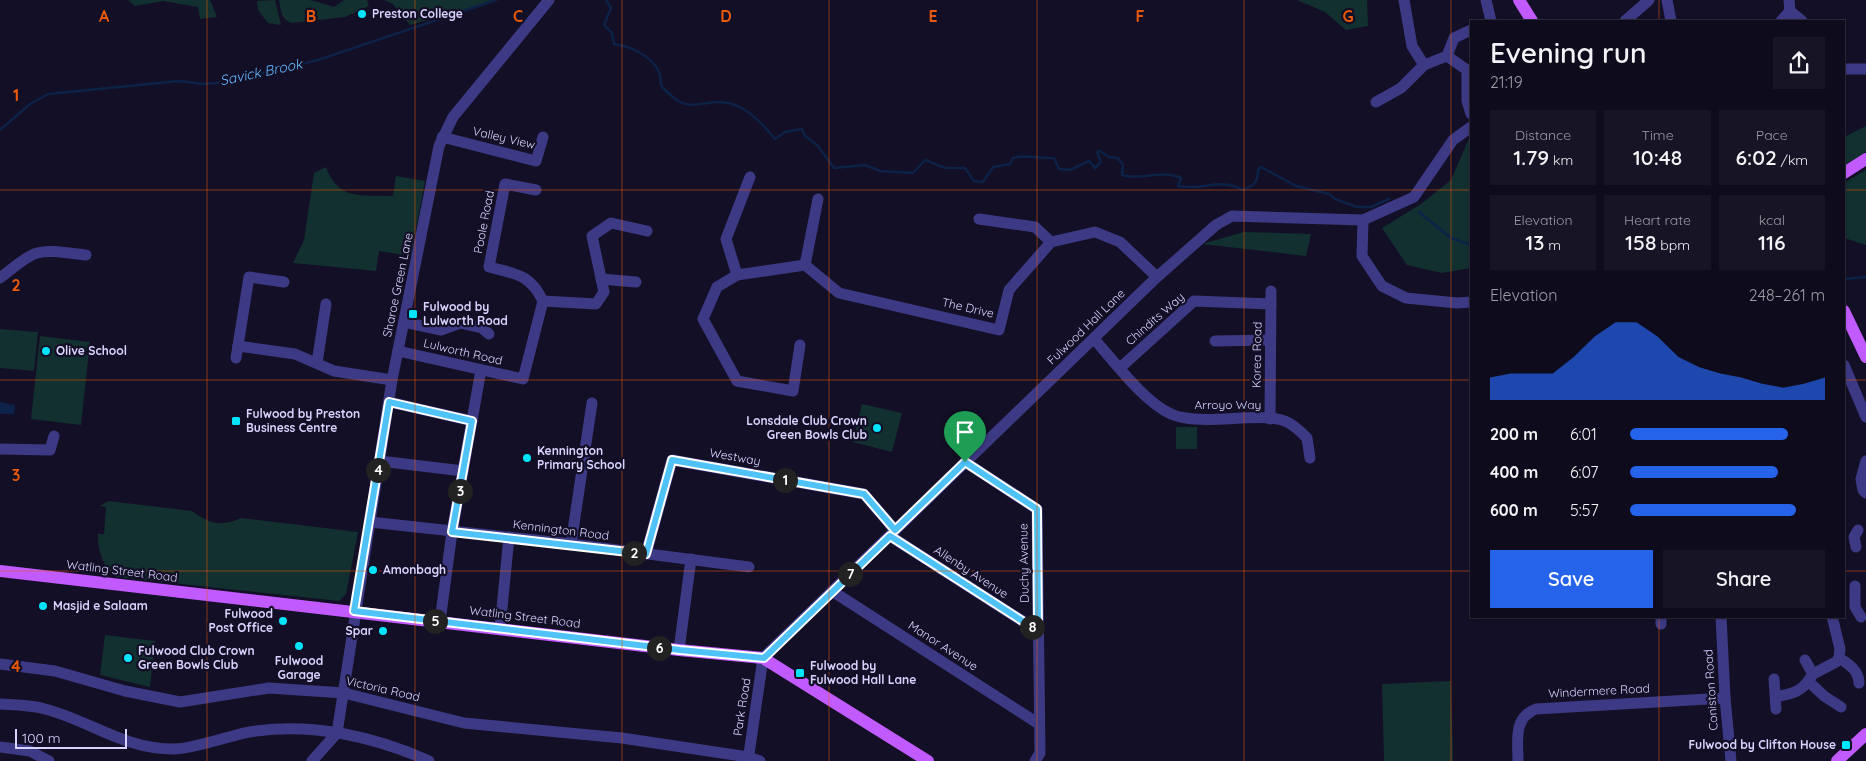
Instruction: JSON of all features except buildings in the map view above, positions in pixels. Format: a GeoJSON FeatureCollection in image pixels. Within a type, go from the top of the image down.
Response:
{"type":"FeatureCollection","features":[{"type":"Feature","properties":{"kind":"main road"},"geometry":{"type":"LineString","coordinates":[[1519,0],[1531,20]]}},
{"type":"Feature","properties":{"kind":"main road"},"geometry":{"type":"LineString","coordinates":[[1845,172],[1866,159]]}},
{"type":"Feature","properties":{"kind":"main road"},"geometry":{"type":"LineString","coordinates":[[1845,313],[1866,357]]}},
{"type":"Feature","properties":{"kind":"main road","name":"Watling Street Road"},"geometry":{"type":"LineString","coordinates":[[0,571],[680,650],[764,658],[928,761]]}},
{"type":"Feature","properties":{"kind":"main road"},"geometry":{"type":"LineString","coordinates":[[1838,761],[1866,734]]}},
{"type":"Feature","properties":{"kind":"street","name":"Sharoe Green Lane"},"geometry":{"type":"LineString","coordinates":[[337,732],[344,693],[354,611],[392,380],[436,157],[442,137],[454,117],[549,0]]}},
{"type":"Feature","properties":{"kind":"street"},"geometry":{"type":"LineString","coordinates":[[1404,0],[1412,46],[1424,65]]}},
{"type":"Feature","properties":{"kind":"street"},"geometry":{"type":"LineString","coordinates":[[1486,0],[1491,20]]}},
{"type":"Feature","properties":{"kind":"street"},"geometry":{"type":"LineString","coordinates":[[1626,20],[1649,0]]}},
{"type":"Feature","properties":{"kind":"street"},"geometry":{"type":"LineString","coordinates":[[1667,0],[1671,20]]}},
{"type":"Feature","properties":{"kind":"street"},"geometry":{"type":"LineString","coordinates":[[1782,20],[1790,6],[1801,20]]}},
{"type":"Feature","properties":{"kind":"street"},"geometry":{"type":"LineString","coordinates":[[1376,102],[1401,88],[1424,65],[1447,56],[1454,38],[1470,30]]}},
{"type":"Feature","properties":{"kind":"street"},"geometry":{"type":"LineString","coordinates":[[1447,56],[1467,70],[1467,101],[1470,111]]}},
{"type":"Feature","properties":{"kind":"street"},"geometry":{"type":"LineString","coordinates":[[1845,69],[1866,69]]}},
{"type":"Feature","properties":{"kind":"street","name":"Fulwood Hall Lane"},"geometry":{"type":"LineString","coordinates":[[764,658],[1157,277],[1216,225],[1232,216],[1363,220],[1414,198],[1453,140],[1470,129]]}},
{"type":"Feature","properties":{"kind":"street","name":"Valley View"},"geometry":{"type":"LineString","coordinates":[[442,137],[536,161],[543,137]]}},
{"type":"Feature","properties":{"kind":"street"},"geometry":{"type":"LineString","coordinates":[[737,275],[726,239],[750,177]]}},
{"type":"Feature","properties":{"kind":"street","name":"Poole Road"},"geometry":{"type":"LineString","coordinates":[[536,190],[505,184],[489,267],[524,276],[536,287],[543,301]]}},
{"type":"Feature","properties":{"kind":"street"},"geometry":{"type":"LineString","coordinates":[[800,345],[793,391],[737,381],[703,320],[717,287],[737,275],[805,265],[818,199]]}},
{"type":"Feature","properties":{"kind":"street"},"geometry":{"type":"LineString","coordinates":[[979,219],[1035,227],[1051,242],[1095,232],[1120,242],[1157,277]]}},
{"type":"Feature","properties":{"kind":"street"},"geometry":{"type":"LineString","coordinates":[[1363,220],[1362,256],[1382,286],[1406,298],[1457,303],[1470,302]]}},
{"type":"Feature","properties":{"kind":"street"},"geometry":{"type":"LineString","coordinates":[[543,301],[596,304],[604,292],[592,236],[611,223],[647,231]]}},
{"type":"Feature","properties":{"kind":"street","name":"The Drive"},"geometry":{"type":"LineString","coordinates":[[805,265],[839,293],[999,330],[1010,290],[1051,242]]}},
{"type":"Feature","properties":{"kind":"street"},"geometry":{"type":"LineString","coordinates":[[0,278],[30,254],[42,250],[86,255]]}},
{"type":"Feature","properties":{"kind":"street"},"geometry":{"type":"LineString","coordinates":[[284,282],[249,277],[237,352],[295,354],[334,371],[392,380]]}},
{"type":"Feature","properties":{"kind":"street"},"geometry":{"type":"LineString","coordinates":[[601,279],[636,282]]}},
{"type":"Feature","properties":{"kind":"street","name":"Korea Road"},"geometry":{"type":"LineString","coordinates":[[1270,419],[1271,291]]}},
{"type":"Feature","properties":{"kind":"street","name":"Lulworth Road"},"geometry":{"type":"LineString","coordinates":[[398,351],[522,379],[543,301]]}},
{"type":"Feature","properties":{"kind":"street","name":"Chindits Way"},"geometry":{"type":"LineString","coordinates":[[1120,368],[1194,301],[1271,304]]}},
{"type":"Feature","properties":{"kind":"street"},"geometry":{"type":"LineString","coordinates":[[317,363],[326,304]]}},
{"type":"Feature","properties":{"kind":"street"},"geometry":{"type":"LineString","coordinates":[[404,322],[441,330],[460,323],[482,328],[489,334]]}},
{"type":"Feature","properties":{"kind":"street","name":"Arroyo Way"},"geometry":{"type":"LineString","coordinates":[[1094,339],[1156,405],[1172,414],[1190,419],[1270,419],[1288,422],[1308,438],[1310,458]]}},
{"type":"Feature","properties":{"kind":"street"},"geometry":{"type":"LineString","coordinates":[[1215,341],[1270,340]]}},
{"type":"Feature","properties":{"kind":"street"},"geometry":{"type":"LineString","coordinates":[[1845,367],[1866,417]]}},
{"type":"Feature","properties":{"kind":"street"},"geometry":{"type":"LineString","coordinates":[[440,622],[452,532],[481,370]]}},
{"type":"Feature","properties":{"kind":"street"},"geometry":{"type":"LineString","coordinates":[[389,402],[472,421]]}},
{"type":"Feature","properties":{"kind":"street"},"geometry":{"type":"LineString","coordinates":[[571,544],[592,403]]}},
{"type":"Feature","properties":{"kind":"street"},"geometry":{"type":"LineString","coordinates":[[0,449],[50,450],[54,436]]}},
{"type":"Feature","properties":{"kind":"street","name":"Westway"},"geometry":{"type":"LineString","coordinates":[[646,554],[672,460],[864,494],[892,533]]}},
{"type":"Feature","properties":{"kind":"street"},"geometry":{"type":"LineString","coordinates":[[1866,460],[1861,479],[1862,490],[1866,493]]}},
{"type":"Feature","properties":{"kind":"street"},"geometry":{"type":"LineString","coordinates":[[380,461],[464,471]]}},
{"type":"Feature","properties":{"kind":"street","name":"Duchy Avenue"},"geometry":{"type":"LineString","coordinates":[[965,462],[1037,509],[1040,753],[1035,761]]}},
{"type":"Feature","properties":{"kind":"street","name":"Kennington Road"},"geometry":{"type":"LineString","coordinates":[[370,522],[571,544],[749,567]]}},
{"type":"Feature","properties":{"kind":"street","name":"Allenby Avenue"},"geometry":{"type":"LineString","coordinates":[[892,533],[1038,631]]}},
{"type":"Feature","properties":{"kind":"street"},"geometry":{"type":"LineString","coordinates":[[500,628],[509,537]]}},
{"type":"Feature","properties":{"kind":"street"},"geometry":{"type":"LineString","coordinates":[[680,650],[691,560]]}},
{"type":"Feature","properties":{"kind":"street"},"geometry":{"type":"LineString","coordinates":[[1855,586],[1850,608],[1861,617]]}},
{"type":"Feature","properties":{"kind":"street","name":"Manor Avenue"},"geometry":{"type":"LineString","coordinates":[[832,591],[1040,724]]}},
{"type":"Feature","properties":{"kind":"street","name":"Coniston Road"},"geometry":{"type":"LineString","coordinates":[[1721,618],[1725,698],[1731,761]]}},
{"type":"Feature","properties":{"kind":"street"},"geometry":{"type":"LineString","coordinates":[[1776,697],[1802,689],[1810,678],[1839,658],[1840,649],[1832,618]]}},
{"type":"Feature","properties":{"kind":"street","name":"Park Road"},"geometry":{"type":"LineString","coordinates":[[748,759],[764,658]]}},
{"type":"Feature","properties":{"kind":"street"},"geometry":{"type":"LineString","coordinates":[[1839,658],[1858,674],[1859,684]]}},
{"type":"Feature","properties":{"kind":"street"},"geometry":{"type":"LineString","coordinates":[[1805,660],[1810,678],[1841,707]]}},
{"type":"Feature","properties":{"kind":"street","name":"Victoria Road"},"geometry":{"type":"LineString","coordinates":[[0,664],[55,671],[126,691],[180,702],[269,688],[344,693],[464,723],[622,738],[760,761]]}},
{"type":"Feature","properties":{"kind":"street"},"geometry":{"type":"LineString","coordinates":[[1774,679],[1776,709]]}},
{"type":"Feature","properties":{"kind":"street","name":"Windermere Road"},"geometry":{"type":"LineString","coordinates":[[1518,761],[1520,722],[1525,715],[1536,709],[1725,698]]}},
{"type":"Feature","properties":{"kind":"street"},"geometry":{"type":"LineString","coordinates":[[0,704],[44,708],[125,742],[175,749],[255,731],[298,728],[337,732],[377,742],[429,761]]}},
{"type":"Feature","properties":{"kind":"street"},"geometry":{"type":"LineString","coordinates":[[312,761],[337,732]]}},
{"type":"Feature","properties":{"kind":"street"},"geometry":{"type":"LineString","coordinates":[[0,747],[30,751],[49,761]]}},
{"type":"Feature","properties":{"kind":"green space"},"geometry":{"type":"Polygon","coordinates":[[[128,0],[210,0],[217,17],[200,19],[198,7],[163,1],[135,6],[128,0]]]}},
{"type":"Feature","properties":{"kind":"green space"},"geometry":{"type":"Polygon","coordinates":[[[275,0],[281,25],[268,23],[258,10],[257,1],[275,0]]]}},
{"type":"Feature","properties":{"kind":"green space"},"geometry":{"type":"Polygon","coordinates":[[[279,0],[311,0],[334,7],[344,0],[367,0],[369,6],[345,17],[292,23],[288,22],[284,17],[279,0]]]}},
{"type":"Feature","properties":{"kind":"green space"},"geometry":{"type":"Polygon","coordinates":[[[384,0],[499,0],[410,25],[393,4],[384,0]]]}},
{"type":"Feature","properties":{"kind":"green space"},"geometry":{"type":"Polygon","coordinates":[[[1297,0],[1367,0],[1368,26],[1346,30],[1325,12],[1297,0]]]}},
{"type":"Feature","properties":{"kind":"green space"},"geometry":{"type":"Polygon","coordinates":[[[1866,126],[1866,152],[1845,164],[1845,136],[1866,126]]]}},
{"type":"Feature","properties":{"kind":"green space"},"geometry":{"type":"Polygon","coordinates":[[[1470,136],[1470,268],[1442,273],[1407,265],[1382,228],[1421,204],[1451,180],[1470,136]]]}},
{"type":"Feature","properties":{"kind":"green space"},"geometry":{"type":"Polygon","coordinates":[[[326,167],[337,186],[353,194],[393,196],[396,176],[425,181],[411,256],[379,251],[376,271],[293,263],[304,240],[314,173],[326,167]]]}},
{"type":"Feature","properties":{"kind":"green space"},"geometry":{"type":"Polygon","coordinates":[[[1866,170],[1866,245],[1845,238],[1845,182],[1866,170]]]}},
{"type":"Feature","properties":{"kind":"green space"},"geometry":{"type":"Polygon","coordinates":[[[1244,232],[1311,234],[1306,256],[1202,244],[1244,232]]]}},
{"type":"Feature","properties":{"kind":"green space"},"geometry":{"type":"Polygon","coordinates":[[[0,329],[38,332],[34,371],[0,368],[0,329]]]}},
{"type":"Feature","properties":{"kind":"green space"},"geometry":{"type":"Polygon","coordinates":[[[40,336],[90,342],[81,425],[31,419],[40,336]]]}},
{"type":"Feature","properties":{"kind":"green space","name":"Lonsdale Club Crown Green Bowls Club"},"geometry":{"type":"Polygon","coordinates":[[[862,404],[902,413],[892,452],[853,442],[862,404]]]}},
{"type":"Feature","properties":{"kind":"green space"},"geometry":{"type":"Polygon","coordinates":[[[1176,427],[1197,427],[1197,449],[1176,449],[1176,427]]]}},
{"type":"Feature","properties":{"kind":"green space"},"geometry":{"type":"Polygon","coordinates":[[[108,501],[192,511],[204,519],[216,523],[228,523],[241,518],[358,532],[346,594],[339,601],[117,577],[108,569],[102,558],[99,546],[98,534],[104,534],[106,507],[100,506],[108,501]]]}},
{"type":"Feature","properties":{"kind":"green space","name":"Fulwood Club Crown Green Bowls Club"},"geometry":{"type":"Polygon","coordinates":[[[105,635],[155,641],[150,687],[100,675],[105,635]]]}},
{"type":"Feature","properties":{"kind":"green space"},"geometry":{"type":"Polygon","coordinates":[[[1451,681],[1453,761],[1384,761],[1382,684],[1451,681]]]}},
{"type":"Feature","properties":{"kind":"water"},"geometry":{"type":"Polygon","coordinates":[[[0,402],[15,405],[14,414],[0,414],[0,402]]]}},
{"type":"Feature","properties":{"kind":"waterway","name":"Savick Brook"},"geometry":{"type":"LineString","coordinates":[[0,130],[30,104],[48,94],[179,81],[203,84],[226,82],[318,60],[496,0]]}},
{"type":"Feature","properties":{"kind":"waterway"},"geometry":{"type":"LineString","coordinates":[[606,0],[611,8],[604,25],[612,33],[614,44],[627,47],[651,61],[659,72],[662,87],[680,102],[689,105],[718,102],[735,105],[750,114],[775,139],[785,132],[802,129],[805,136],[817,145],[834,168],[865,165],[880,171],[913,173],[925,160],[945,168],[965,168],[974,181],[983,182],[993,167],[1010,164],[1013,158],[1022,156],[1054,158],[1059,169],[1070,170],[1089,161],[1095,168],[1101,162],[1097,152],[1100,151],[1109,157],[1118,158],[1123,165],[1122,175],[1136,177],[1173,176],[1181,178],[1178,186],[1195,187],[1219,184],[1235,186],[1243,190],[1255,183],[1258,170],[1261,167],[1296,186],[1329,194],[1335,199],[1357,207],[1371,207],[1389,199]]}},
{"type":"Feature","properties":{"kind":"waterway"},"geometry":{"type":"LineString","coordinates":[[1419,212],[1451,238],[1470,245]]}},
{"type":"Feature","properties":{"kind":"waterway"},"geometry":{"type":"LineString","coordinates":[[1845,279],[1866,277]]}},
{"type":"Feature","properties":{"kind":"place","name":"Preston College"},"geometry":{"type":"Point","coordinates":[362,14]}},
{"type":"Feature","properties":{"kind":"place","name":"Fulwood by Lulworth Road"},"geometry":{"type":"Point","coordinates":[413,314]}},
{"type":"Feature","properties":{"kind":"place","name":"Olive School"},"geometry":{"type":"Point","coordinates":[46,351]}},
{"type":"Feature","properties":{"kind":"place","name":"Fulwood by Preston Business Centre"},"geometry":{"type":"Point","coordinates":[236,421]}},
{"type":"Feature","properties":{"kind":"place","name":"Lonsdale Club Crown Green Bowls Club"},"geometry":{"type":"Point","coordinates":[877,428]}},
{"type":"Feature","properties":{"kind":"place","name":"Kennington Primary School"},"geometry":{"type":"Point","coordinates":[527,458]}},
{"type":"Feature","properties":{"kind":"place","name":"Amonbagh"},"geometry":{"type":"Point","coordinates":[373,570]}},
{"type":"Feature","properties":{"kind":"place","name":"Masjid e Salaam"},"geometry":{"type":"Point","coordinates":[43,606]}},
{"type":"Feature","properties":{"kind":"place","name":"Fulwood Post Office"},"geometry":{"type":"Point","coordinates":[283,621]}},
{"type":"Feature","properties":{"kind":"place","name":"Spar"},"geometry":{"type":"Point","coordinates":[383,631]}},
{"type":"Feature","properties":{"kind":"place","name":"Fulwood Garage"},"geometry":{"type":"Point","coordinates":[299,646]}},
{"type":"Feature","properties":{"kind":"place","name":"Fulwood Club Crown Green Bowls Club"},"geometry":{"type":"Point","coordinates":[128,658]}},
{"type":"Feature","properties":{"kind":"place","name":"Fulwood by Fulwood Hall Lane"},"geometry":{"type":"Point","coordinates":[800,673]}},
{"type":"Feature","properties":{"kind":"place","name":"Fulwood by Clifton House"},"geometry":{"type":"Point","coordinates":[1846,745]}},
{"type":"Feature","properties":{"kind":"route"},"geometry":{"type":"LineString","coordinates":[[389,402],[472,421],[452,532],[646,554],[672,460],[864,494],[895,530],[965,462],[1037,509],[1038,631],[890,536],[764,658],[680,650],[354,611],[389,402]]}}]}
